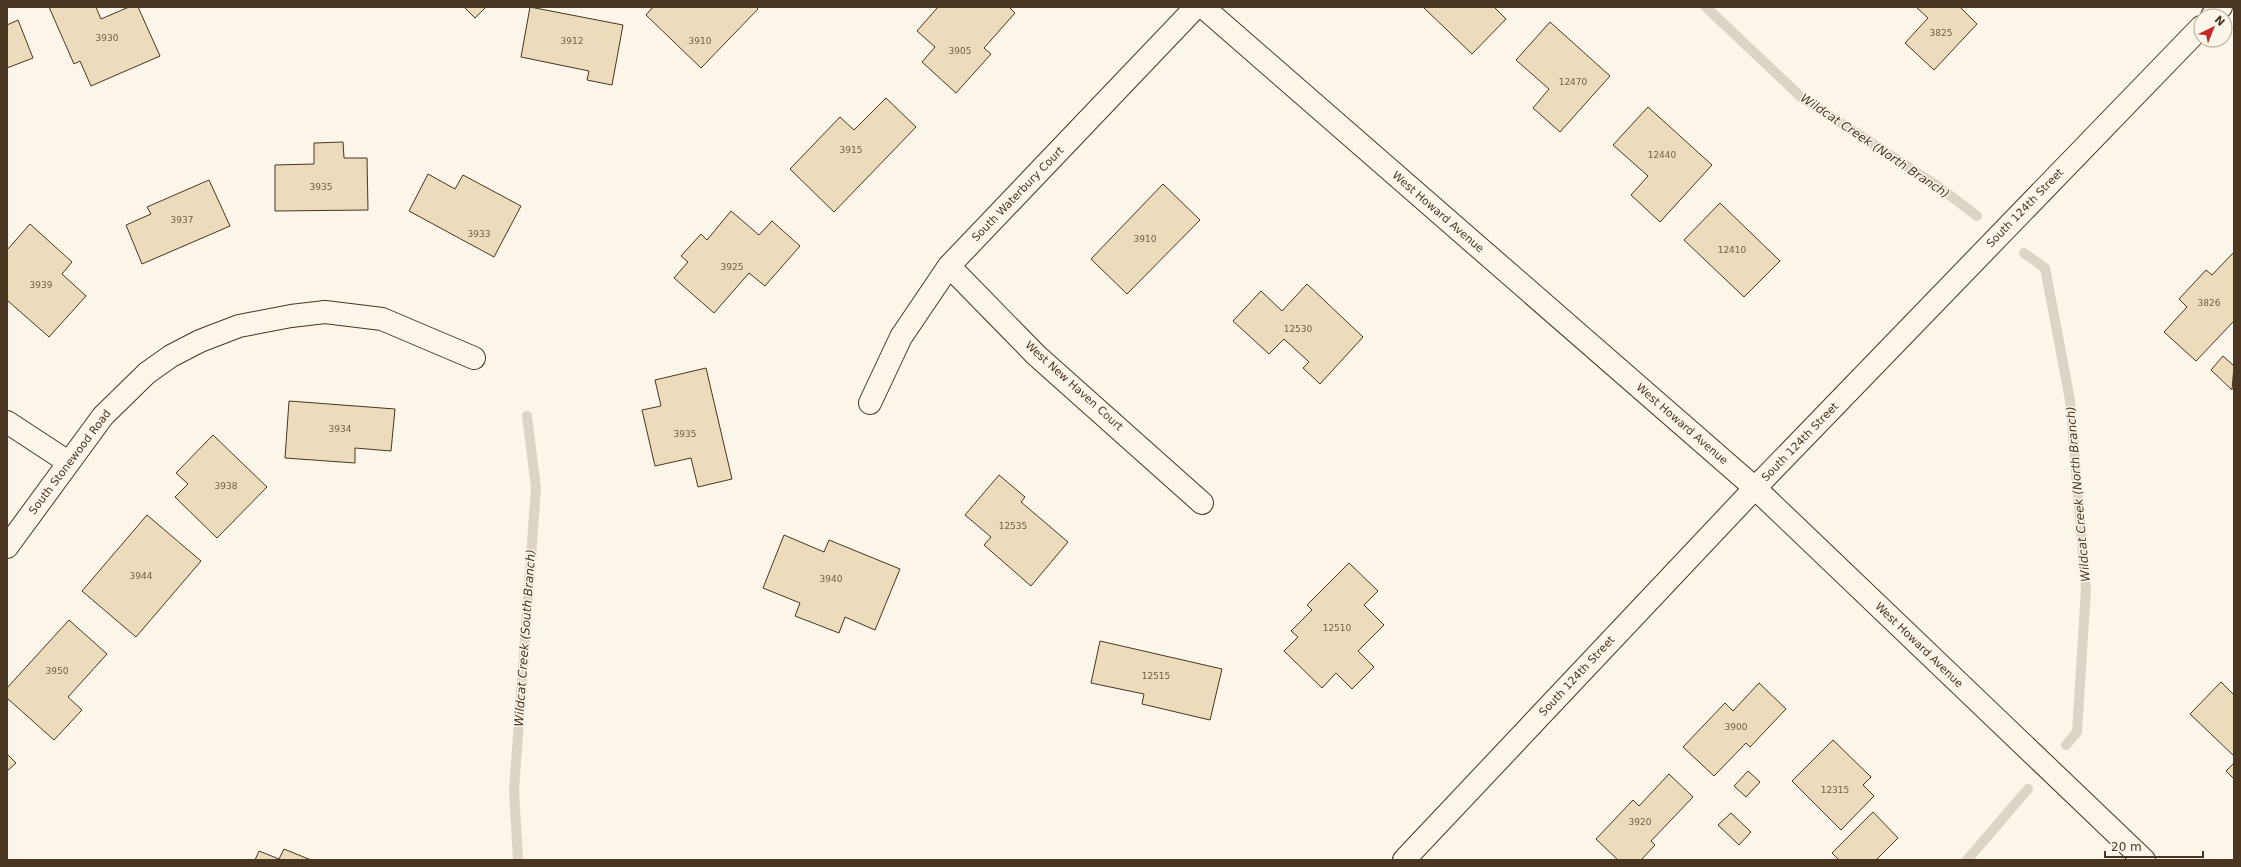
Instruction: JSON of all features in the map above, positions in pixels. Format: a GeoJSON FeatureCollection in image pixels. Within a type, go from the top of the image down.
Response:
{"type":"FeatureCollection","features":[{"type":"Feature","properties":{"kind":"street","name":"South Waterbury Court"},"geometry":{"type":"LineString","coordinates":[[870,403],[901,337],[949,266],[1196,7]]}},
{"type":"Feature","properties":{"kind":"street","name":"West Howard Avenue"},"geometry":{"type":"LineString","coordinates":[[1203,7],[1755,488],[2144,860]]}},
{"type":"Feature","properties":{"kind":"street","name":"South 124th Street"},"geometry":{"type":"LineString","coordinates":[[1404,860],[1755,488],[2193,35]]}},
{"type":"Feature","properties":{"kind":"street","name":"West New Haven Court"},"geometry":{"type":"LineString","coordinates":[[949,266],[1036,355],[1202,503]]}},
{"type":"Feature","properties":{"kind":"street","name":"South Stonewood Road"},"geometry":{"type":"LineString","coordinates":[[7,547],[103,416],[147,373],[171,356],[200,341],[239,326],[291,316],[325,312],[382,319],[474,358]]}},
{"type":"Feature","properties":{"kind":"street"},"geometry":{"type":"LineString","coordinates":[[7,422],[68,462]]}},
{"type":"Feature","properties":{"kind":"building"},"geometry":{"type":"Polygon","coordinates":[[[49,7],[96,7],[101,19],[129,7],[138,7],[160,56],[91,86],[80,61],[74,64],[49,7]]]}},
{"type":"Feature","properties":{"kind":"building"},"geometry":{"type":"Polygon","coordinates":[[[464,7],[486,7],[475,18],[464,7]]]}},
{"type":"Feature","properties":{"kind":"building"},"geometry":{"type":"Polygon","coordinates":[[[530,7],[623,25],[612,85],[587,80],[589,71],[521,57],[530,7]]]}},
{"type":"Feature","properties":{"kind":"building"},"geometry":{"type":"Polygon","coordinates":[[[653,7],[756,7],[758,9],[701,68],[646,15],[653,7]]]}},
{"type":"Feature","properties":{"kind":"building"},"geometry":{"type":"Polygon","coordinates":[[[938,7],[1009,7],[1015,13],[984,48],[991,54],[956,93],[922,62],[935,47],[917,31],[938,7]]]}},
{"type":"Feature","properties":{"kind":"building"},"geometry":{"type":"Polygon","coordinates":[[[1423,7],[1494,7],[1506,19],[1472,54],[1423,7]]]}},
{"type":"Feature","properties":{"kind":"building"},"geometry":{"type":"Polygon","coordinates":[[[1916,7],[1960,7],[1977,24],[1934,70],[1905,43],[1928,18],[1916,7]]]}},
{"type":"Feature","properties":{"kind":"building"},"geometry":{"type":"Polygon","coordinates":[[[18,20],[33,58],[7,68],[7,25],[18,20]]]}},
{"type":"Feature","properties":{"kind":"building"},"geometry":{"type":"Polygon","coordinates":[[[1550,22],[1610,76],[1560,132],[1533,108],[1549,89],[1516,60],[1550,22]]]}},
{"type":"Feature","properties":{"kind":"building"},"geometry":{"type":"Polygon","coordinates":[[[886,98],[916,127],[834,212],[790,169],[840,117],[854,130],[886,98]]]}},
{"type":"Feature","properties":{"kind":"building"},"geometry":{"type":"Polygon","coordinates":[[[1648,107],[1712,165],[1660,222],[1631,195],[1648,176],[1613,145],[1648,107]]]}},
{"type":"Feature","properties":{"kind":"building"},"geometry":{"type":"Polygon","coordinates":[[[343,142],[344,158],[367,158],[368,210],[275,211],[275,165],[314,164],[314,143],[343,142]]]}},
{"type":"Feature","properties":{"kind":"building"},"geometry":{"type":"Polygon","coordinates":[[[428,174],[455,189],[463,175],[521,206],[494,257],[409,211],[428,174]]]}},
{"type":"Feature","properties":{"kind":"building"},"geometry":{"type":"Polygon","coordinates":[[[209,180],[230,226],[142,264],[126,225],[151,214],[147,207],[209,180]]]}},
{"type":"Feature","properties":{"kind":"building"},"geometry":{"type":"Polygon","coordinates":[[[1163,184],[1200,220],[1127,294],[1091,259],[1163,184]]]}},
{"type":"Feature","properties":{"kind":"building"},"geometry":{"type":"Polygon","coordinates":[[[1720,203],[1780,261],[1744,297],[1684,240],[1720,203]]]}},
{"type":"Feature","properties":{"kind":"building"},"geometry":{"type":"Polygon","coordinates":[[[731,211],[759,235],[772,221],[800,246],[765,286],[749,273],[714,313],[674,278],[688,262],[681,256],[701,234],[707,240],[731,211]]]}},
{"type":"Feature","properties":{"kind":"building"},"geometry":{"type":"Polygon","coordinates":[[[30,224],[72,262],[62,274],[86,296],[49,337],[7,300],[7,250],[30,224]]]}},
{"type":"Feature","properties":{"kind":"building"},"geometry":{"type":"Polygon","coordinates":[[[2234,252],[2234,321],[2196,361],[2164,332],[2187,307],[2179,299],[2206,270],[2212,275],[2234,252]]]}},
{"type":"Feature","properties":{"kind":"building"},"geometry":{"type":"Polygon","coordinates":[[[1307,284],[1363,337],[1320,384],[1303,368],[1309,362],[1284,339],[1269,354],[1233,321],[1261,291],[1282,311],[1307,284]]]}},
{"type":"Feature","properties":{"kind":"building"},"geometry":{"type":"Polygon","coordinates":[[[2223,356],[2234,366],[2232,390],[2211,370],[2223,356]]]}},
{"type":"Feature","properties":{"kind":"building"},"geometry":{"type":"Polygon","coordinates":[[[706,368],[732,479],[698,487],[691,458],[655,466],[642,410],[661,406],[655,380],[706,368]]]}},
{"type":"Feature","properties":{"kind":"building"},"geometry":{"type":"Polygon","coordinates":[[[289,401],[395,409],[391,451],[355,448],[355,463],[285,458],[289,401]]]}},
{"type":"Feature","properties":{"kind":"building"},"geometry":{"type":"Polygon","coordinates":[[[213,435],[267,487],[217,538],[175,497],[188,484],[176,473],[213,435]]]}},
{"type":"Feature","properties":{"kind":"building"},"geometry":{"type":"Polygon","coordinates":[[[999,475],[1025,497],[1021,502],[1068,542],[1031,586],[984,545],[991,537],[965,515],[999,475]]]}},
{"type":"Feature","properties":{"kind":"building"},"geometry":{"type":"Polygon","coordinates":[[[147,515],[201,561],[136,637],[82,591],[147,515]]]}},
{"type":"Feature","properties":{"kind":"building"},"geometry":{"type":"Polygon","coordinates":[[[784,535],[824,552],[829,540],[900,569],[875,630],[845,617],[839,633],[795,616],[800,603],[763,588],[784,535]]]}},
{"type":"Feature","properties":{"kind":"building"},"geometry":{"type":"Polygon","coordinates":[[[1349,563],[1378,591],[1364,605],[1384,625],[1358,651],[1374,667],[1352,689],[1336,673],[1322,688],[1284,651],[1298,637],[1291,631],[1312,610],[1307,605],[1349,563]]]}},
{"type":"Feature","properties":{"kind":"building"},"geometry":{"type":"Polygon","coordinates":[[[69,620],[107,654],[68,697],[82,710],[54,740],[7,698],[7,688],[69,620]]]}},
{"type":"Feature","properties":{"kind":"building"},"geometry":{"type":"Polygon","coordinates":[[[1100,641],[1222,669],[1210,720],[1142,704],[1144,694],[1091,683],[1100,641]]]}},
{"type":"Feature","properties":{"kind":"building"},"geometry":{"type":"Polygon","coordinates":[[[2221,682],[2234,695],[2234,756],[2190,714],[2221,682]]]}},
{"type":"Feature","properties":{"kind":"building"},"geometry":{"type":"Polygon","coordinates":[[[1759,683],[1786,709],[1750,747],[1746,743],[1714,776],[1683,747],[1725,703],[1733,711],[1759,683]]]}},
{"type":"Feature","properties":{"kind":"building"},"geometry":{"type":"Polygon","coordinates":[[[1833,740],[1871,777],[1863,785],[1874,796],[1841,830],[1792,781],[1833,740]]]}},
{"type":"Feature","properties":{"kind":"building"},"geometry":{"type":"Polygon","coordinates":[[[7,754],[16,763],[7,771],[7,754]]]}},
{"type":"Feature","properties":{"kind":"building"},"geometry":{"type":"Polygon","coordinates":[[[2234,763],[2234,779],[2226,771],[2234,763]]]}},
{"type":"Feature","properties":{"kind":"building"},"geometry":{"type":"Polygon","coordinates":[[[1748,771],[1760,782],[1746,797],[1734,786],[1748,771]]]}},
{"type":"Feature","properties":{"kind":"building"},"geometry":{"type":"Polygon","coordinates":[[[1669,774],[1693,797],[1651,841],[1655,845],[1641,860],[1618,860],[1596,839],[1633,800],[1639,806],[1669,774]]]}},
{"type":"Feature","properties":{"kind":"building"},"geometry":{"type":"Polygon","coordinates":[[[1873,812],[1898,838],[1876,860],[1839,860],[1832,853],[1873,812]]]}},
{"type":"Feature","properties":{"kind":"building"},"geometry":{"type":"Polygon","coordinates":[[[1731,813],[1751,832],[1739,845],[1718,825],[1731,813]]]}},
{"type":"Feature","properties":{"kind":"building"},"geometry":{"type":"Polygon","coordinates":[[[284,849],[311,860],[255,860],[259,851],[279,859],[284,849]]]}},
{"type":"Feature","properties":{"kind":"waterway","name":"Wildcat Creek (North Branch)"},"geometry":{"type":"LineString","coordinates":[[1706,7],[1801,97],[1939,187],[1977,216]]}},
{"type":"Feature","properties":{"kind":"waterway","name":"Wildcat Creek (North Branch)"},"geometry":{"type":"LineString","coordinates":[[2024,253],[2045,268],[2070,400],[2086,589],[2077,732],[2066,745]]}},
{"type":"Feature","properties":{"kind":"waterway","name":"Wildcat Creek (South Branch)"},"geometry":{"type":"LineString","coordinates":[[518,860],[514,790],[536,488],[527,416]]}},
{"type":"Feature","properties":{"kind":"waterway","name":"Wildcat Creek (North Branch)"},"geometry":{"type":"LineString","coordinates":[[1967,860],[2028,789]]}}]}
